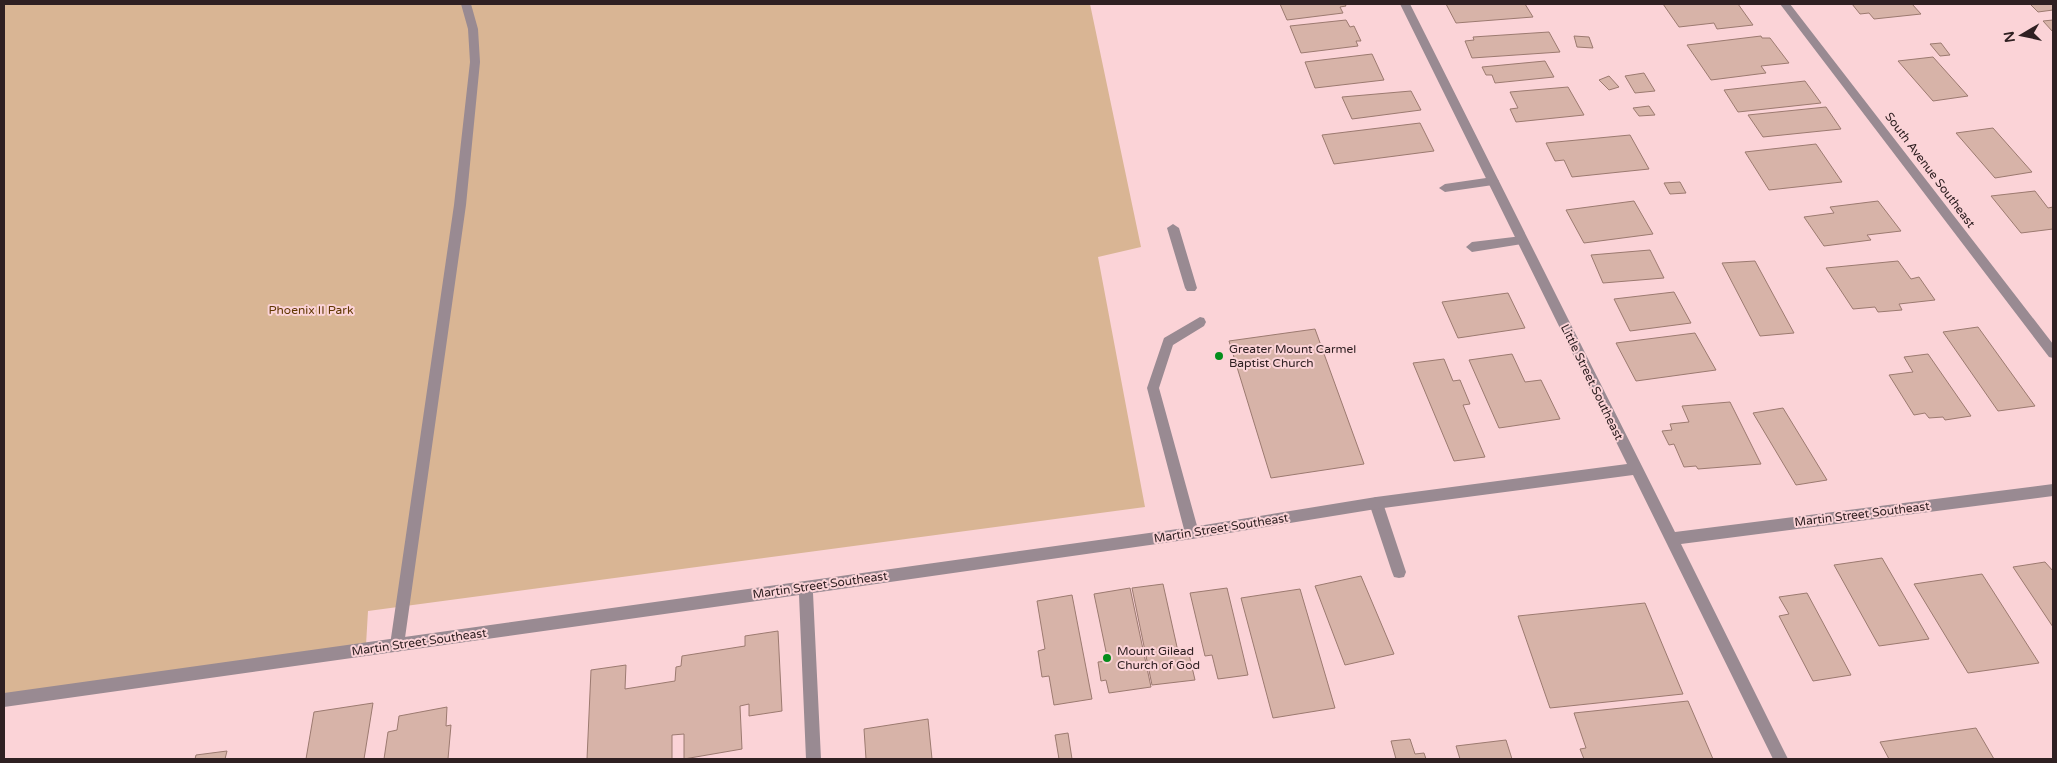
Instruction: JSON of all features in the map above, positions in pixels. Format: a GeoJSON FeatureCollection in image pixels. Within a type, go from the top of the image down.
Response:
{"type":"FeatureCollection","features":[{"type":"Feature","properties":{"kind":"street"},"geometry":{"type":"LineString","coordinates":[[397,645],[460,206],[475,62],[473,29],[466,4]]}},
{"type":"Feature","properties":{"kind":"street","name":"Little Street Southeast"},"geometry":{"type":"LineString","coordinates":[[1405,4],[1781,759]]}},
{"type":"Feature","properties":{"kind":"street","name":"South Avenue Southeast"},"geometry":{"type":"LineString","coordinates":[[1785,4],[2053,353]]}},
{"type":"Feature","properties":{"kind":"street"},"geometry":{"type":"LineString","coordinates":[[1445,188],[1493,181]]}},
{"type":"Feature","properties":{"kind":"street"},"geometry":{"type":"LineString","coordinates":[[1173,228],[1191,288]]}},
{"type":"Feature","properties":{"kind":"street"},"geometry":{"type":"LineString","coordinates":[[1472,247],[1522,240]]}},
{"type":"Feature","properties":{"kind":"street"},"geometry":{"type":"LineString","coordinates":[[1192,533],[1153,388],[1168,342],[1200,322]]}},
{"type":"Feature","properties":{"kind":"street","name":"Martin Street Southeast"},"geometry":{"type":"LineString","coordinates":[[4,700],[1192,533],[1376,503],[1636,469]]}},
{"type":"Feature","properties":{"kind":"street","name":"Martin Street Southeast"},"geometry":{"type":"LineString","coordinates":[[1671,539],[2053,490]]}},
{"type":"Feature","properties":{"kind":"street"},"geometry":{"type":"LineString","coordinates":[[1376,503],[1400,572]]}},
{"type":"Feature","properties":{"kind":"street"},"geometry":{"type":"LineString","coordinates":[[806,587],[814,759]]}},
{"type":"Feature","properties":{"kind":"green space","name":"Phoenix II Park"},"geometry":{"type":"Polygon","coordinates":[[[4,4],[1090,4],[1141,247],[1098,257],[1145,507],[368,611],[366,645],[4,700],[4,4]]]}},
{"type":"Feature","properties":{"kind":"building"},"geometry":{"type":"Polygon","coordinates":[[[1280,4],[1345,4],[1346,6],[1340,7],[1343,13],[1287,20],[1280,4]]]}},
{"type":"Feature","properties":{"kind":"building"},"geometry":{"type":"Polygon","coordinates":[[[1446,4],[1525,4],[1533,17],[1456,23],[1446,4]]]}},
{"type":"Feature","properties":{"kind":"building"},"geometry":{"type":"Polygon","coordinates":[[[1663,4],[1738,4],[1753,25],[1717,29],[1714,23],[1679,27],[1663,4]]]}},
{"type":"Feature","properties":{"kind":"building"},"geometry":{"type":"Polygon","coordinates":[[[1852,4],[1912,4],[1921,14],[1874,19],[1869,13],[1860,14],[1852,4]]]}},
{"type":"Feature","properties":{"kind":"building"},"geometry":{"type":"Polygon","coordinates":[[[2030,4],[2053,4],[2053,10],[2038,12],[2030,4]]]}},
{"type":"Feature","properties":{"kind":"building"},"geometry":{"type":"Polygon","coordinates":[[[1346,20],[1350,27],[1354,26],[1361,41],[1356,41],[1358,46],[1301,53],[1290,26],[1346,20]]]}},
{"type":"Feature","properties":{"kind":"building"},"geometry":{"type":"Polygon","coordinates":[[[2053,20],[2053,32],[2043,21],[2053,20]]]}},
{"type":"Feature","properties":{"kind":"building"},"geometry":{"type":"Polygon","coordinates":[[[1549,32],[1560,52],[1472,58],[1465,41],[1474,40],[1473,37],[1549,32]]]}},
{"type":"Feature","properties":{"kind":"building"},"geometry":{"type":"Polygon","coordinates":[[[1574,36],[1589,37],[1593,48],[1577,47],[1574,36]]]}},
{"type":"Feature","properties":{"kind":"building"},"geometry":{"type":"Polygon","coordinates":[[[1761,36],[1762,38],[1770,38],[1789,63],[1761,66],[1766,73],[1711,80],[1687,45],[1761,36]]]}},
{"type":"Feature","properties":{"kind":"building"},"geometry":{"type":"Polygon","coordinates":[[[1941,43],[1950,55],[1940,56],[1930,44],[1941,43]]]}},
{"type":"Feature","properties":{"kind":"building"},"geometry":{"type":"Polygon","coordinates":[[[1372,54],[1384,80],[1315,88],[1305,62],[1372,54]]]}},
{"type":"Feature","properties":{"kind":"building"},"geometry":{"type":"Polygon","coordinates":[[[1933,57],[1968,96],[1933,101],[1898,61],[1933,57]]]}},
{"type":"Feature","properties":{"kind":"building"},"geometry":{"type":"Polygon","coordinates":[[[1545,61],[1554,77],[1495,83],[1492,75],[1486,75],[1482,67],[1545,61]]]}},
{"type":"Feature","properties":{"kind":"building"},"geometry":{"type":"Polygon","coordinates":[[[1644,73],[1655,91],[1635,93],[1625,76],[1644,73]]]}},
{"type":"Feature","properties":{"kind":"building"},"geometry":{"type":"Polygon","coordinates":[[[1609,76],[1619,87],[1609,90],[1599,80],[1609,76]]]}},
{"type":"Feature","properties":{"kind":"building"},"geometry":{"type":"Polygon","coordinates":[[[1805,81],[1821,103],[1738,112],[1724,90],[1805,81]]]}},
{"type":"Feature","properties":{"kind":"building"},"geometry":{"type":"Polygon","coordinates":[[[1568,87],[1584,115],[1516,122],[1510,109],[1518,108],[1510,92],[1568,87]]]}},
{"type":"Feature","properties":{"kind":"building"},"geometry":{"type":"Polygon","coordinates":[[[1411,91],[1421,110],[1352,119],[1342,97],[1411,91]]]}},
{"type":"Feature","properties":{"kind":"building"},"geometry":{"type":"Polygon","coordinates":[[[1649,106],[1655,115],[1639,116],[1633,108],[1649,106]]]}},
{"type":"Feature","properties":{"kind":"building"},"geometry":{"type":"Polygon","coordinates":[[[1826,107],[1841,129],[1763,137],[1748,115],[1826,107]]]}},
{"type":"Feature","properties":{"kind":"building"},"geometry":{"type":"Polygon","coordinates":[[[1420,123],[1434,151],[1334,164],[1322,135],[1420,123]]]}},
{"type":"Feature","properties":{"kind":"building"},"geometry":{"type":"Polygon","coordinates":[[[1993,128],[2032,172],[1995,178],[1956,133],[1993,128]]]}},
{"type":"Feature","properties":{"kind":"building"},"geometry":{"type":"Polygon","coordinates":[[[1630,135],[1649,169],[1572,177],[1564,160],[1555,161],[1546,143],[1630,135]]]}},
{"type":"Feature","properties":{"kind":"building"},"geometry":{"type":"Polygon","coordinates":[[[1816,144],[1842,182],[1769,190],[1745,152],[1816,144]]]}},
{"type":"Feature","properties":{"kind":"building"},"geometry":{"type":"Polygon","coordinates":[[[1680,182],[1686,193],[1670,194],[1664,183],[1680,182]]]}},
{"type":"Feature","properties":{"kind":"building"},"geometry":{"type":"Polygon","coordinates":[[[2035,191],[2048,208],[2053,207],[2053,229],[2021,233],[1991,196],[2035,191]]]}},
{"type":"Feature","properties":{"kind":"building"},"geometry":{"type":"Polygon","coordinates":[[[1634,201],[1653,234],[1584,243],[1566,210],[1634,201]]]}},
{"type":"Feature","properties":{"kind":"building"},"geometry":{"type":"Polygon","coordinates":[[[1878,201],[1901,231],[1867,235],[1871,240],[1824,246],[1804,217],[1834,213],[1830,207],[1878,201]]]}},
{"type":"Feature","properties":{"kind":"building"},"geometry":{"type":"Polygon","coordinates":[[[1650,250],[1664,278],[1603,283],[1591,255],[1650,250]]]}},
{"type":"Feature","properties":{"kind":"building"},"geometry":{"type":"Polygon","coordinates":[[[1755,261],[1794,333],[1760,336],[1722,263],[1755,261]]]}},
{"type":"Feature","properties":{"kind":"building"},"geometry":{"type":"Polygon","coordinates":[[[1898,261],[1911,279],[1919,277],[1935,300],[1899,304],[1902,310],[1878,312],[1875,307],[1853,309],[1826,268],[1898,261]]]}},
{"type":"Feature","properties":{"kind":"building"},"geometry":{"type":"Polygon","coordinates":[[[1674,292],[1691,323],[1630,331],[1614,299],[1674,292]]]}},
{"type":"Feature","properties":{"kind":"building"},"geometry":{"type":"Polygon","coordinates":[[[1508,293],[1525,328],[1458,338],[1442,302],[1508,293]]]}},
{"type":"Feature","properties":{"kind":"building"},"geometry":{"type":"Polygon","coordinates":[[[1978,327],[2035,406],[1998,411],[1943,332],[1978,327]]]}},
{"type":"Feature","properties":{"kind":"building"},"geometry":{"type":"Polygon","coordinates":[[[1315,329],[1364,464],[1271,478],[1229,341],[1315,329]]]}},
{"type":"Feature","properties":{"kind":"building"},"geometry":{"type":"Polygon","coordinates":[[[1695,333],[1716,370],[1636,381],[1616,343],[1695,333]]]}},
{"type":"Feature","properties":{"kind":"building"},"geometry":{"type":"Polygon","coordinates":[[[1512,354],[1525,382],[1541,380],[1560,419],[1499,428],[1469,360],[1512,354]]]}},
{"type":"Feature","properties":{"kind":"building"},"geometry":{"type":"Polygon","coordinates":[[[1928,354],[1971,416],[1945,420],[1943,417],[1929,418],[1925,413],[1914,415],[1889,375],[1913,372],[1904,357],[1928,354]]]}},
{"type":"Feature","properties":{"kind":"building"},"geometry":{"type":"Polygon","coordinates":[[[1444,359],[1453,381],[1460,380],[1470,404],[1463,405],[1485,457],[1454,461],[1413,363],[1444,359]]]}},
{"type":"Feature","properties":{"kind":"building"},"geometry":{"type":"Polygon","coordinates":[[[1730,402],[1761,464],[1698,469],[1696,466],[1684,467],[1674,444],[1669,445],[1662,431],[1672,430],[1670,424],[1689,422],[1682,406],[1730,402]]]}},
{"type":"Feature","properties":{"kind":"building"},"geometry":{"type":"Polygon","coordinates":[[[1783,408],[1827,480],[1796,485],[1753,413],[1783,408]]]}},
{"type":"Feature","properties":{"kind":"building"},"geometry":{"type":"Polygon","coordinates":[[[1882,558],[1929,639],[1879,646],[1834,565],[1882,558]]]}},
{"type":"Feature","properties":{"kind":"building"},"geometry":{"type":"Polygon","coordinates":[[[2045,562],[2053,571],[2053,627],[2013,567],[2045,562]]]}},
{"type":"Feature","properties":{"kind":"building"},"geometry":{"type":"Polygon","coordinates":[[[1982,574],[2039,663],[1968,673],[1914,584],[1982,574]]]}},
{"type":"Feature","properties":{"kind":"building"},"geometry":{"type":"Polygon","coordinates":[[[1361,576],[1394,654],[1345,665],[1315,586],[1361,576]]]}},
{"type":"Feature","properties":{"kind":"building"},"geometry":{"type":"Polygon","coordinates":[[[1163,584],[1179,656],[1189,654],[1195,680],[1152,685],[1132,588],[1163,584]]]}},
{"type":"Feature","properties":{"kind":"building"},"geometry":{"type":"Polygon","coordinates":[[[1130,588],[1151,687],[1109,693],[1106,680],[1101,681],[1098,662],[1108,661],[1094,594],[1130,588]]]}},
{"type":"Feature","properties":{"kind":"building"},"geometry":{"type":"Polygon","coordinates":[[[1227,588],[1248,675],[1218,679],[1212,655],[1205,656],[1190,593],[1227,588]]]}},
{"type":"Feature","properties":{"kind":"building"},"geometry":{"type":"Polygon","coordinates":[[[1300,589],[1335,708],[1273,718],[1241,598],[1300,589]]]}},
{"type":"Feature","properties":{"kind":"building"},"geometry":{"type":"Polygon","coordinates":[[[1807,593],[1851,675],[1813,681],[1779,616],[1789,614],[1779,597],[1807,593]]]}},
{"type":"Feature","properties":{"kind":"building"},"geometry":{"type":"Polygon","coordinates":[[[1072,595],[1092,699],[1054,705],[1049,676],[1042,677],[1038,651],[1045,649],[1037,601],[1072,595]]]}},
{"type":"Feature","properties":{"kind":"building"},"geometry":{"type":"Polygon","coordinates":[[[1645,603],[1683,694],[1550,708],[1518,616],[1645,603]]]}},
{"type":"Feature","properties":{"kind":"building"},"geometry":{"type":"Polygon","coordinates":[[[778,631],[782,711],[749,716],[749,704],[740,706],[742,749],[684,759],[684,734],[672,735],[672,759],[587,759],[591,670],[626,665],[625,689],[675,681],[676,667],[681,666],[682,656],[745,646],[745,636],[778,631]]]}},
{"type":"Feature","properties":{"kind":"building"},"geometry":{"type":"Polygon","coordinates":[[[1688,701],[1713,759],[1584,759],[1580,749],[1586,748],[1574,713],[1688,701]]]}},
{"type":"Feature","properties":{"kind":"building"},"geometry":{"type":"Polygon","coordinates":[[[373,703],[364,759],[306,759],[314,712],[373,703]]]}},
{"type":"Feature","properties":{"kind":"building"},"geometry":{"type":"Polygon","coordinates":[[[447,707],[446,726],[451,725],[448,759],[384,759],[388,732],[397,730],[399,716],[447,707]]]}},
{"type":"Feature","properties":{"kind":"building"},"geometry":{"type":"Polygon","coordinates":[[[928,719],[932,759],[866,759],[864,729],[928,719]]]}},
{"type":"Feature","properties":{"kind":"building"},"geometry":{"type":"Polygon","coordinates":[[[1976,728],[1994,759],[1889,759],[1880,742],[1976,728]]]}},
{"type":"Feature","properties":{"kind":"building"},"geometry":{"type":"Polygon","coordinates":[[[1068,733],[1072,759],[1059,759],[1055,735],[1068,733]]]}},
{"type":"Feature","properties":{"kind":"building"},"geometry":{"type":"Polygon","coordinates":[[[1410,739],[1415,754],[1424,753],[1426,759],[1396,759],[1391,741],[1410,739]]]}},
{"type":"Feature","properties":{"kind":"building"},"geometry":{"type":"Polygon","coordinates":[[[1506,740],[1512,759],[1460,759],[1456,746],[1506,740]]]}},
{"type":"Feature","properties":{"kind":"building"},"geometry":{"type":"Polygon","coordinates":[[[227,751],[225,759],[195,759],[196,755],[227,751]]]}},
{"type":"Feature","properties":{"kind":"place","name":"Greater Mount Carmel Baptist Church"},"geometry":{"type":"Point","coordinates":[1219,356]}},
{"type":"Feature","properties":{"kind":"place","name":"Mount Gilead Church of God"},"geometry":{"type":"Point","coordinates":[1107,658]}}]}
